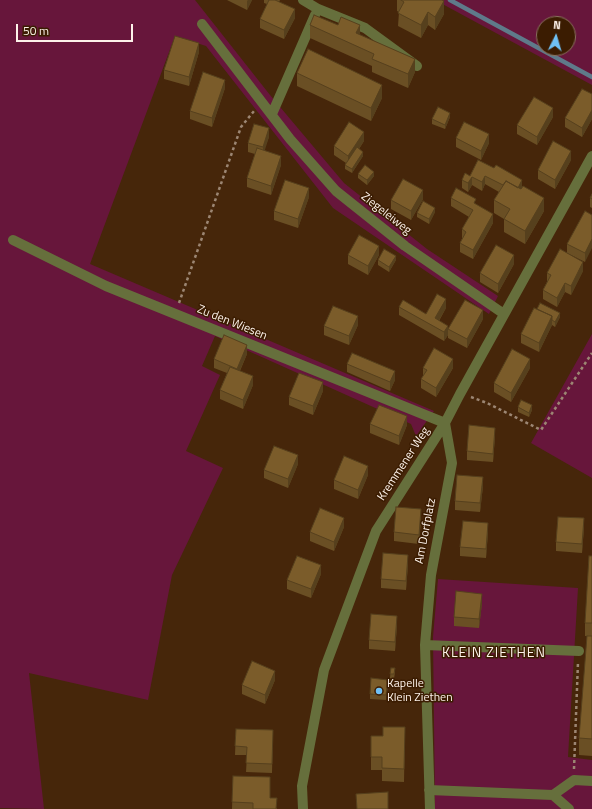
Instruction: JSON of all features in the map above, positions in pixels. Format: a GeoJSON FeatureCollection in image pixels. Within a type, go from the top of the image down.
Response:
{"type":"FeatureCollection","features":[{"type":"Feature","properties":{"kind":"street"},"geometry":{"type":"LineString","coordinates":[[304,0],[318,9],[365,28],[417,66]]}},
{"type":"Feature","properties":{"kind":"street"},"geometry":{"type":"LineString","coordinates":[[272,114],[318,9]]}},
{"type":"Feature","properties":{"kind":"street","name":"Ziegeleiweg"},"geometry":{"type":"LineString","coordinates":[[202,24],[290,139],[336,191],[405,246],[504,314]]}},
{"type":"Feature","properties":{"kind":"street","name":"Kremmener Weg"},"geometry":{"type":"LineString","coordinates":[[303,809],[302,786],[324,670],[376,531],[445,423],[592,156]]}},
{"type":"Feature","properties":{"kind":"street","name":"Zu den Wiesen"},"geometry":{"type":"LineString","coordinates":[[13,240],[106,286],[445,423]]}},
{"type":"Feature","properties":{"kind":"street","name":"Am Dorfplatz"},"geometry":{"type":"LineString","coordinates":[[430,809],[425,645],[431,575],[452,463],[445,423]]}},
{"type":"Feature","properties":{"kind":"street"},"geometry":{"type":"LineString","coordinates":[[425,645],[578,651]]}},
{"type":"Feature","properties":{"kind":"street"},"geometry":{"type":"LineString","coordinates":[[429,790],[552,795],[574,780],[592,781]]}},
{"type":"Feature","properties":{"kind":"street"},"geometry":{"type":"LineString","coordinates":[[552,795],[569,809]]}},
{"type":"Feature","properties":{"kind":"path"},"geometry":{"type":"LineString","coordinates":[[175,314],[241,127],[262,102]]}},
{"type":"Feature","properties":{"kind":"path"},"geometry":{"type":"LineString","coordinates":[[460,394],[488,403],[541,430],[592,353]]}},
{"type":"Feature","properties":{"kind":"path"},"geometry":{"type":"LineString","coordinates":[[574,780],[578,651]]}},
{"type":"Feature","properties":{"kind":"shaded area"},"geometry":{"type":"Polygon","coordinates":[[[0,0],[195,0],[270,95],[344,183],[427,249],[498,296],[489,314],[333,208],[206,46],[175,36],[90,264],[434,411],[416,436],[411,424],[215,336],[202,366],[220,375],[186,451],[223,468],[172,575],[148,700],[29,673],[44,809],[0,808],[0,0]]]}},
{"type":"Feature","properties":{"kind":"shaded area"},"geometry":{"type":"Polygon","coordinates":[[[435,0],[592,0],[592,85],[538,56],[576,56],[576,16],[536,16],[536,55],[435,0]]]}},
{"type":"Feature","properties":{"kind":"shaded area"},"geometry":{"type":"Polygon","coordinates":[[[592,334],[592,478],[531,443],[592,334]]]}},
{"type":"Feature","properties":{"kind":"shaded area"},"geometry":{"type":"Polygon","coordinates":[[[438,579],[578,588],[568,757],[592,760],[592,809],[435,809],[433,637],[438,579]]]}},
{"type":"Feature","properties":{"kind":"building"},"geometry":{"type":"Polygon","coordinates":[[[269,0],[275,0],[295,9],[284,30],[260,19],[269,0]]]}},
{"type":"Feature","properties":{"kind":"building"},"geometry":{"type":"Polygon","coordinates":[[[401,0],[444,1],[435,17],[428,12],[421,25],[398,13],[404,2],[401,0]]]}},
{"type":"Feature","properties":{"kind":"building"},"geometry":{"type":"Polygon","coordinates":[[[314,15],[338,25],[341,17],[360,25],[356,33],[415,59],[408,74],[372,59],[374,54],[310,25],[314,15]]]}},
{"type":"Feature","properties":{"kind":"building"},"geometry":{"type":"Polygon","coordinates":[[[175,36],[199,43],[189,77],[164,70],[175,36]]]}},
{"type":"Feature","properties":{"kind":"building"},"geometry":{"type":"Polygon","coordinates":[[[308,49],[382,85],[371,108],[297,73],[308,49]]]}},
{"type":"Feature","properties":{"kind":"building"},"geometry":{"type":"Polygon","coordinates":[[[203,72],[225,80],[212,118],[190,111],[203,72]]]}},
{"type":"Feature","properties":{"kind":"building"},"geometry":{"type":"Polygon","coordinates":[[[582,89],[592,94],[592,110],[582,128],[565,118],[582,89]]]}},
{"type":"Feature","properties":{"kind":"building"},"geometry":{"type":"Polygon","coordinates":[[[534,97],[553,108],[537,137],[517,125],[534,97]]]}},
{"type":"Feature","properties":{"kind":"building"},"geometry":{"type":"Polygon","coordinates":[[[438,107],[450,113],[445,125],[432,119],[438,107]]]}},
{"type":"Feature","properties":{"kind":"building"},"geometry":{"type":"Polygon","coordinates":[[[349,122],[364,132],[348,156],[334,146],[349,122]]]}},
{"type":"Feature","properties":{"kind":"building"},"geometry":{"type":"Polygon","coordinates":[[[464,122],[489,134],[481,151],[456,138],[464,122]]]}},
{"type":"Feature","properties":{"kind":"building"},"geometry":{"type":"Polygon","coordinates":[[[254,124],[269,128],[263,147],[248,143],[254,124]]]}},
{"type":"Feature","properties":{"kind":"building"},"geometry":{"type":"Polygon","coordinates":[[[553,141],[571,151],[555,180],[538,170],[553,141]]]}},
{"type":"Feature","properties":{"kind":"building"},"geometry":{"type":"Polygon","coordinates":[[[357,147],[363,152],[352,169],[345,165],[357,147]]]}},
{"type":"Feature","properties":{"kind":"building"},"geometry":{"type":"Polygon","coordinates":[[[257,148],[281,156],[271,186],[247,178],[257,148]]]}},
{"type":"Feature","properties":{"kind":"building"},"geometry":{"type":"Polygon","coordinates":[[[478,160],[494,168],[496,165],[522,180],[518,188],[506,181],[503,185],[485,176],[482,182],[472,177],[468,183],[462,180],[465,173],[470,176],[478,160]]]}},
{"type":"Feature","properties":{"kind":"building"},"geometry":{"type":"Polygon","coordinates":[[[365,165],[374,172],[367,180],[358,174],[365,165]]]}},
{"type":"Feature","properties":{"kind":"building"},"geometry":{"type":"Polygon","coordinates":[[[403,179],[423,190],[411,211],[391,200],[403,179]]]}},
{"type":"Feature","properties":{"kind":"building"},"geometry":{"type":"Polygon","coordinates":[[[285,180],[309,188],[298,219],[274,211],[285,180]]]}},
{"type":"Feature","properties":{"kind":"building"},"geometry":{"type":"Polygon","coordinates":[[[506,181],[521,189],[523,186],[544,198],[525,231],[504,219],[510,209],[494,200],[506,181]]]}},
{"type":"Feature","properties":{"kind":"building"},"geometry":{"type":"Polygon","coordinates":[[[456,188],[476,199],[474,203],[493,214],[473,250],[460,243],[466,232],[462,229],[473,210],[451,198],[456,188]]]}},
{"type":"Feature","properties":{"kind":"building"},"geometry":{"type":"Polygon","coordinates":[[[423,201],[435,208],[429,219],[417,213],[423,201]]]}},
{"type":"Feature","properties":{"kind":"building"},"geometry":{"type":"Polygon","coordinates":[[[585,211],[592,215],[592,239],[585,253],[567,244],[585,211]]]}},
{"type":"Feature","properties":{"kind":"building"},"geometry":{"type":"Polygon","coordinates":[[[359,235],[379,246],[368,266],[348,255],[359,235]]]}},
{"type":"Feature","properties":{"kind":"building"},"geometry":{"type":"Polygon","coordinates":[[[496,245],[514,255],[498,284],[480,273],[496,245]]]}},
{"type":"Feature","properties":{"kind":"building"},"geometry":{"type":"Polygon","coordinates":[[[384,249],[396,256],[389,267],[378,260],[384,249]]]}},
{"type":"Feature","properties":{"kind":"building"},"geometry":{"type":"Polygon","coordinates":[[[560,249],[583,262],[571,286],[565,283],[557,298],[543,290],[551,275],[547,273],[560,249]]]}},
{"type":"Feature","properties":{"kind":"building"},"geometry":{"type":"Polygon","coordinates":[[[437,294],[446,299],[435,318],[448,326],[444,332],[399,307],[403,300],[426,314],[437,294]]]}},
{"type":"Feature","properties":{"kind":"building"},"geometry":{"type":"Polygon","coordinates":[[[465,300],[483,310],[467,339],[448,329],[465,300]]]}},
{"type":"Feature","properties":{"kind":"building"},"geometry":{"type":"Polygon","coordinates":[[[540,303],[560,313],[555,322],[552,320],[552,316],[537,309],[540,303]]]}},
{"type":"Feature","properties":{"kind":"building"},"geometry":{"type":"Polygon","coordinates":[[[333,306],[358,316],[349,336],[324,326],[333,306]]]}},
{"type":"Feature","properties":{"kind":"building"},"geometry":{"type":"Polygon","coordinates":[[[534,308],[552,316],[539,343],[521,334],[534,308]]]}},
{"type":"Feature","properties":{"kind":"building"},"geometry":{"type":"Polygon","coordinates":[[[224,335],[247,345],[237,369],[214,359],[224,335]]]}},
{"type":"Feature","properties":{"kind":"building"},"geometry":{"type":"Polygon","coordinates":[[[434,348],[453,359],[436,388],[421,379],[427,370],[423,368],[434,348]]]}},
{"type":"Feature","properties":{"kind":"building"},"geometry":{"type":"Polygon","coordinates":[[[512,349],[530,359],[511,393],[494,383],[512,349]]]}},
{"type":"Feature","properties":{"kind":"building"},"geometry":{"type":"Polygon","coordinates":[[[352,353],[395,371],[390,382],[347,364],[352,353]]]}},
{"type":"Feature","properties":{"kind":"building"},"geometry":{"type":"Polygon","coordinates":[[[230,367],[253,376],[243,400],[220,390],[230,367]]]}},
{"type":"Feature","properties":{"kind":"building"},"geometry":{"type":"Polygon","coordinates":[[[299,373],[323,382],[313,406],[289,397],[299,373]]]}},
{"type":"Feature","properties":{"kind":"building"},"geometry":{"type":"Polygon","coordinates":[[[521,400],[532,405],[529,413],[518,407],[521,400]]]}},
{"type":"Feature","properties":{"kind":"building"},"geometry":{"type":"Polygon","coordinates":[[[379,405],[407,416],[399,436],[370,424],[379,405]]]}},
{"type":"Feature","properties":{"kind":"building"},"geometry":{"type":"Polygon","coordinates":[[[469,425],[495,428],[493,454],[467,451],[469,425]]]}},
{"type":"Feature","properties":{"kind":"building"},"geometry":{"type":"Polygon","coordinates":[[[274,446],[298,455],[288,479],[264,470],[274,446]]]}},
{"type":"Feature","properties":{"kind":"building"},"geometry":{"type":"Polygon","coordinates":[[[344,456],[368,466],[358,490],[334,480],[344,456]]]}},
{"type":"Feature","properties":{"kind":"building"},"geometry":{"type":"Polygon","coordinates":[[[457,475],[483,477],[480,503],[455,501],[457,475]]]}},
{"type":"Feature","properties":{"kind":"building"},"geometry":{"type":"Polygon","coordinates":[[[396,507],[421,509],[419,535],[394,532],[396,507]]]}},
{"type":"Feature","properties":{"kind":"building"},"geometry":{"type":"Polygon","coordinates":[[[320,508],[344,518],[334,542],[310,532],[320,508]]]}},
{"type":"Feature","properties":{"kind":"building"},"geometry":{"type":"Polygon","coordinates":[[[558,517],[584,518],[582,544],[556,542],[558,517]]]}},
{"type":"Feature","properties":{"kind":"building"},"geometry":{"type":"Polygon","coordinates":[[[463,521],[488,523],[486,549],[460,547],[463,521]]]}},
{"type":"Feature","properties":{"kind":"building"},"geometry":{"type":"Polygon","coordinates":[[[383,553],[408,555],[406,581],[381,579],[383,553]]]}},
{"type":"Feature","properties":{"kind":"building"},"geometry":{"type":"Polygon","coordinates":[[[297,556],[321,565],[311,589],[287,580],[297,556]]]}},
{"type":"Feature","properties":{"kind":"building"},"geometry":{"type":"Polygon","coordinates":[[[589,556],[592,556],[592,623],[585,623],[589,556]]]}},
{"type":"Feature","properties":{"kind":"building"},"geometry":{"type":"Polygon","coordinates":[[[456,591],[482,594],[479,619],[454,617],[456,591]]]}},
{"type":"Feature","properties":{"kind":"building"},"geometry":{"type":"Polygon","coordinates":[[[371,614],[397,616],[395,642],[369,640],[371,614]]]}},
{"type":"Feature","properties":{"kind":"building"},"geometry":{"type":"Polygon","coordinates":[[[587,636],[592,636],[592,739],[579,738],[587,636]]]}},
{"type":"Feature","properties":{"kind":"building"},"geometry":{"type":"Polygon","coordinates":[[[252,661],[275,671],[265,695],[242,685],[252,661]]]}},
{"type":"Feature","properties":{"kind":"building"},"geometry":{"type":"Polygon","coordinates":[[[391,668],[395,668],[394,674],[390,674],[391,668]]]}},
{"type":"Feature","properties":{"kind":"building","name":"Kapelle Klein Ziethen"},"geometry":{"type":"Polygon","coordinates":[[[371,678],[388,680],[386,695],[370,694],[371,678]]]}},
{"type":"Feature","properties":{"kind":"building"},"geometry":{"type":"Polygon","coordinates":[[[383,727],[405,727],[404,769],[382,768],[382,757],[371,757],[371,736],[383,736],[383,727]]]}},
{"type":"Feature","properties":{"kind":"building"},"geometry":{"type":"Polygon","coordinates":[[[236,729],[273,730],[272,764],[246,763],[247,747],[235,746],[236,729]]]}},
{"type":"Feature","properties":{"kind":"building"},"geometry":{"type":"Polygon","coordinates":[[[233,776],[270,777],[270,798],[277,798],[276,809],[253,809],[253,803],[232,802],[233,776]]]}},
{"type":"Feature","properties":{"kind":"building"},"geometry":{"type":"Polygon","coordinates":[[[388,792],[388,809],[357,809],[356,794],[388,792]]]}},
{"type":"Feature","properties":{"kind":"waterway"},"geometry":{"type":"LineString","coordinates":[[450,0],[592,77]]}},
{"type":"Feature","properties":{"kind":"place","name":"Kapelle Klein Ziethen"},"geometry":{"type":"Point","coordinates":[379,691]}},
{"type":"Feature","properties":{"kind":"district","name":"KLEIN ZIETHEN"},"geometry":{"type":"Point","coordinates":[494,654]}}]}
